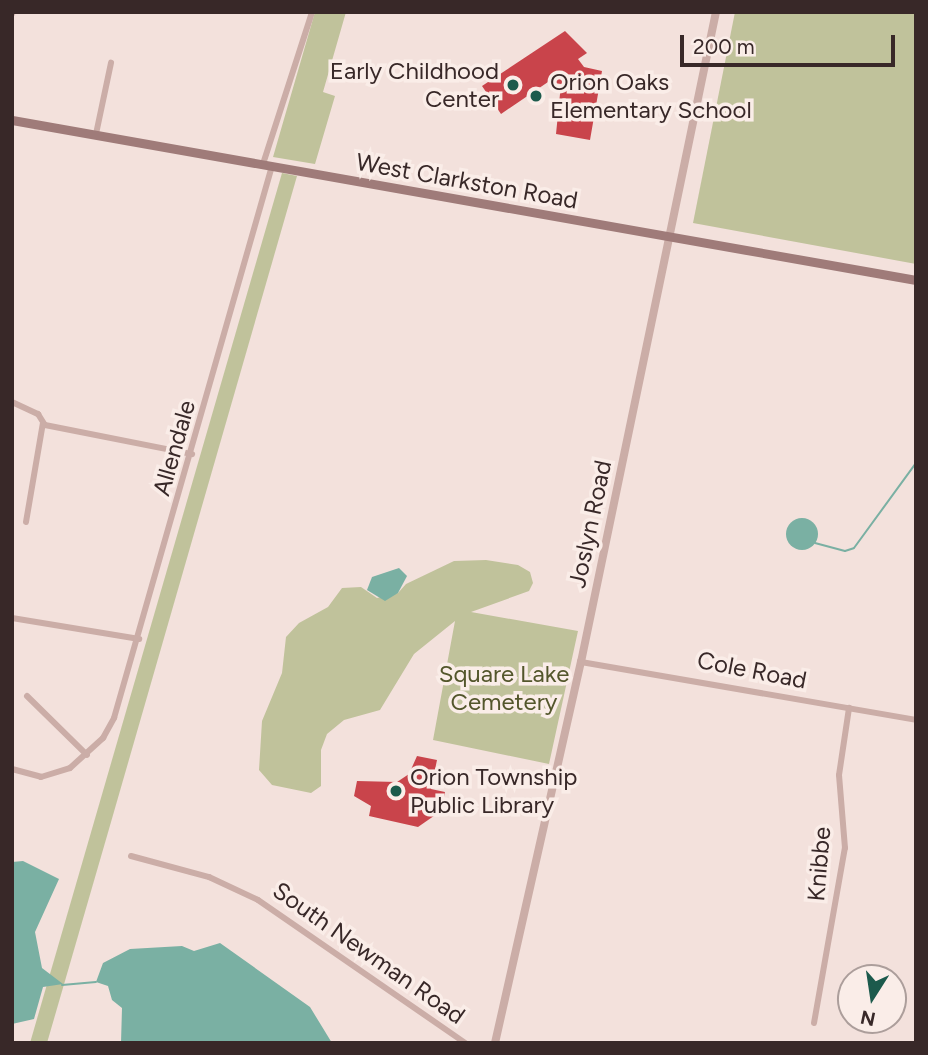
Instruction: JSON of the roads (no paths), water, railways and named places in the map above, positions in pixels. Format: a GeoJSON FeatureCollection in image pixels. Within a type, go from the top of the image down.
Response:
{"type":"FeatureCollection","features":[{"type":"Feature","properties":{"kind":"main road","name":"West Clarkston Road"},"geometry":{"type":"LineString","coordinates":[[12,120],[916,280]]}},
{"type":"Feature","properties":{"kind":"street","name":"Allendale"},"geometry":{"type":"LineString","coordinates":[[87,755],[103,738],[139,639],[312,12]]}},
{"type":"Feature","properties":{"kind":"street","name":"Joslyn Road"},"geometry":{"type":"LineString","coordinates":[[495,1043],[581,662],[716,12]]}},
{"type":"Feature","properties":{"kind":"street"},"geometry":{"type":"LineString","coordinates":[[96,134],[111,63]]}},
{"type":"Feature","properties":{"kind":"street"},"geometry":{"type":"LineString","coordinates":[[12,402],[38,414],[43,423],[26,522]]}},
{"type":"Feature","properties":{"kind":"street"},"geometry":{"type":"LineString","coordinates":[[43,423],[192,454]]}},
{"type":"Feature","properties":{"kind":"street"},"geometry":{"type":"LineString","coordinates":[[12,618],[139,639]]}},
{"type":"Feature","properties":{"kind":"street","name":"Cole Road"},"geometry":{"type":"LineString","coordinates":[[581,662],[916,720]]}},
{"type":"Feature","properties":{"kind":"street"},"geometry":{"type":"LineString","coordinates":[[12,769],[50,775],[87,755],[27,696]]}},
{"type":"Feature","properties":{"kind":"street","name":"Knibbe"},"geometry":{"type":"LineString","coordinates":[[814,1023],[845,848],[839,775],[849,708]]}},
{"type":"Feature","properties":{"kind":"street","name":"South Newman Road"},"geometry":{"type":"LineString","coordinates":[[131,856],[209,877],[258,900],[465,1043]]}},
{"type":"Feature","properties":{"kind":"water"},"geometry":{"type":"Polygon","coordinates":[[[802,518],[813,523],[818,534],[813,545],[802,550],[791,545],[786,534],[791,523],[802,518]]]}},
{"type":"Feature","properties":{"kind":"water"},"geometry":{"type":"Polygon","coordinates":[[[399,568],[407,576],[398,593],[385,601],[367,590],[372,577],[399,568]]]}},
{"type":"Feature","properties":{"kind":"water"},"geometry":{"type":"Polygon","coordinates":[[[23,861],[59,879],[35,932],[42,968],[63,984],[43,987],[34,1019],[12,1024],[12,862],[23,861]]]}},
{"type":"Feature","properties":{"kind":"water"},"geometry":{"type":"Polygon","coordinates":[[[220,943],[310,1007],[332,1043],[121,1043],[122,1008],[112,1000],[108,986],[96,982],[103,963],[130,949],[182,946],[194,951],[220,943]]]}},
{"type":"Feature","properties":{"kind":"waterway"},"geometry":{"type":"LineString","coordinates":[[815,543],[845,551],[854,548],[916,463]]}},
{"type":"Feature","properties":{"kind":"waterway"},"geometry":{"type":"LineString","coordinates":[[62,985],[96,982]]}},
{"type":"Feature","properties":{"kind":"place","name":"Early Childhood Center"},"geometry":{"type":"Point","coordinates":[513,85]}},
{"type":"Feature","properties":{"kind":"place","name":"Orion Oaks Elementary School"},"geometry":{"type":"Point","coordinates":[536,96]}},
{"type":"Feature","properties":{"kind":"place","name":"Orion Township Public Library"},"geometry":{"type":"Point","coordinates":[396,791]}},
{"type":"Feature","properties":{"kind":"park label","name":"Square Lake Cemetery"},"geometry":{"type":"Point","coordinates":[504,688]}}]}
